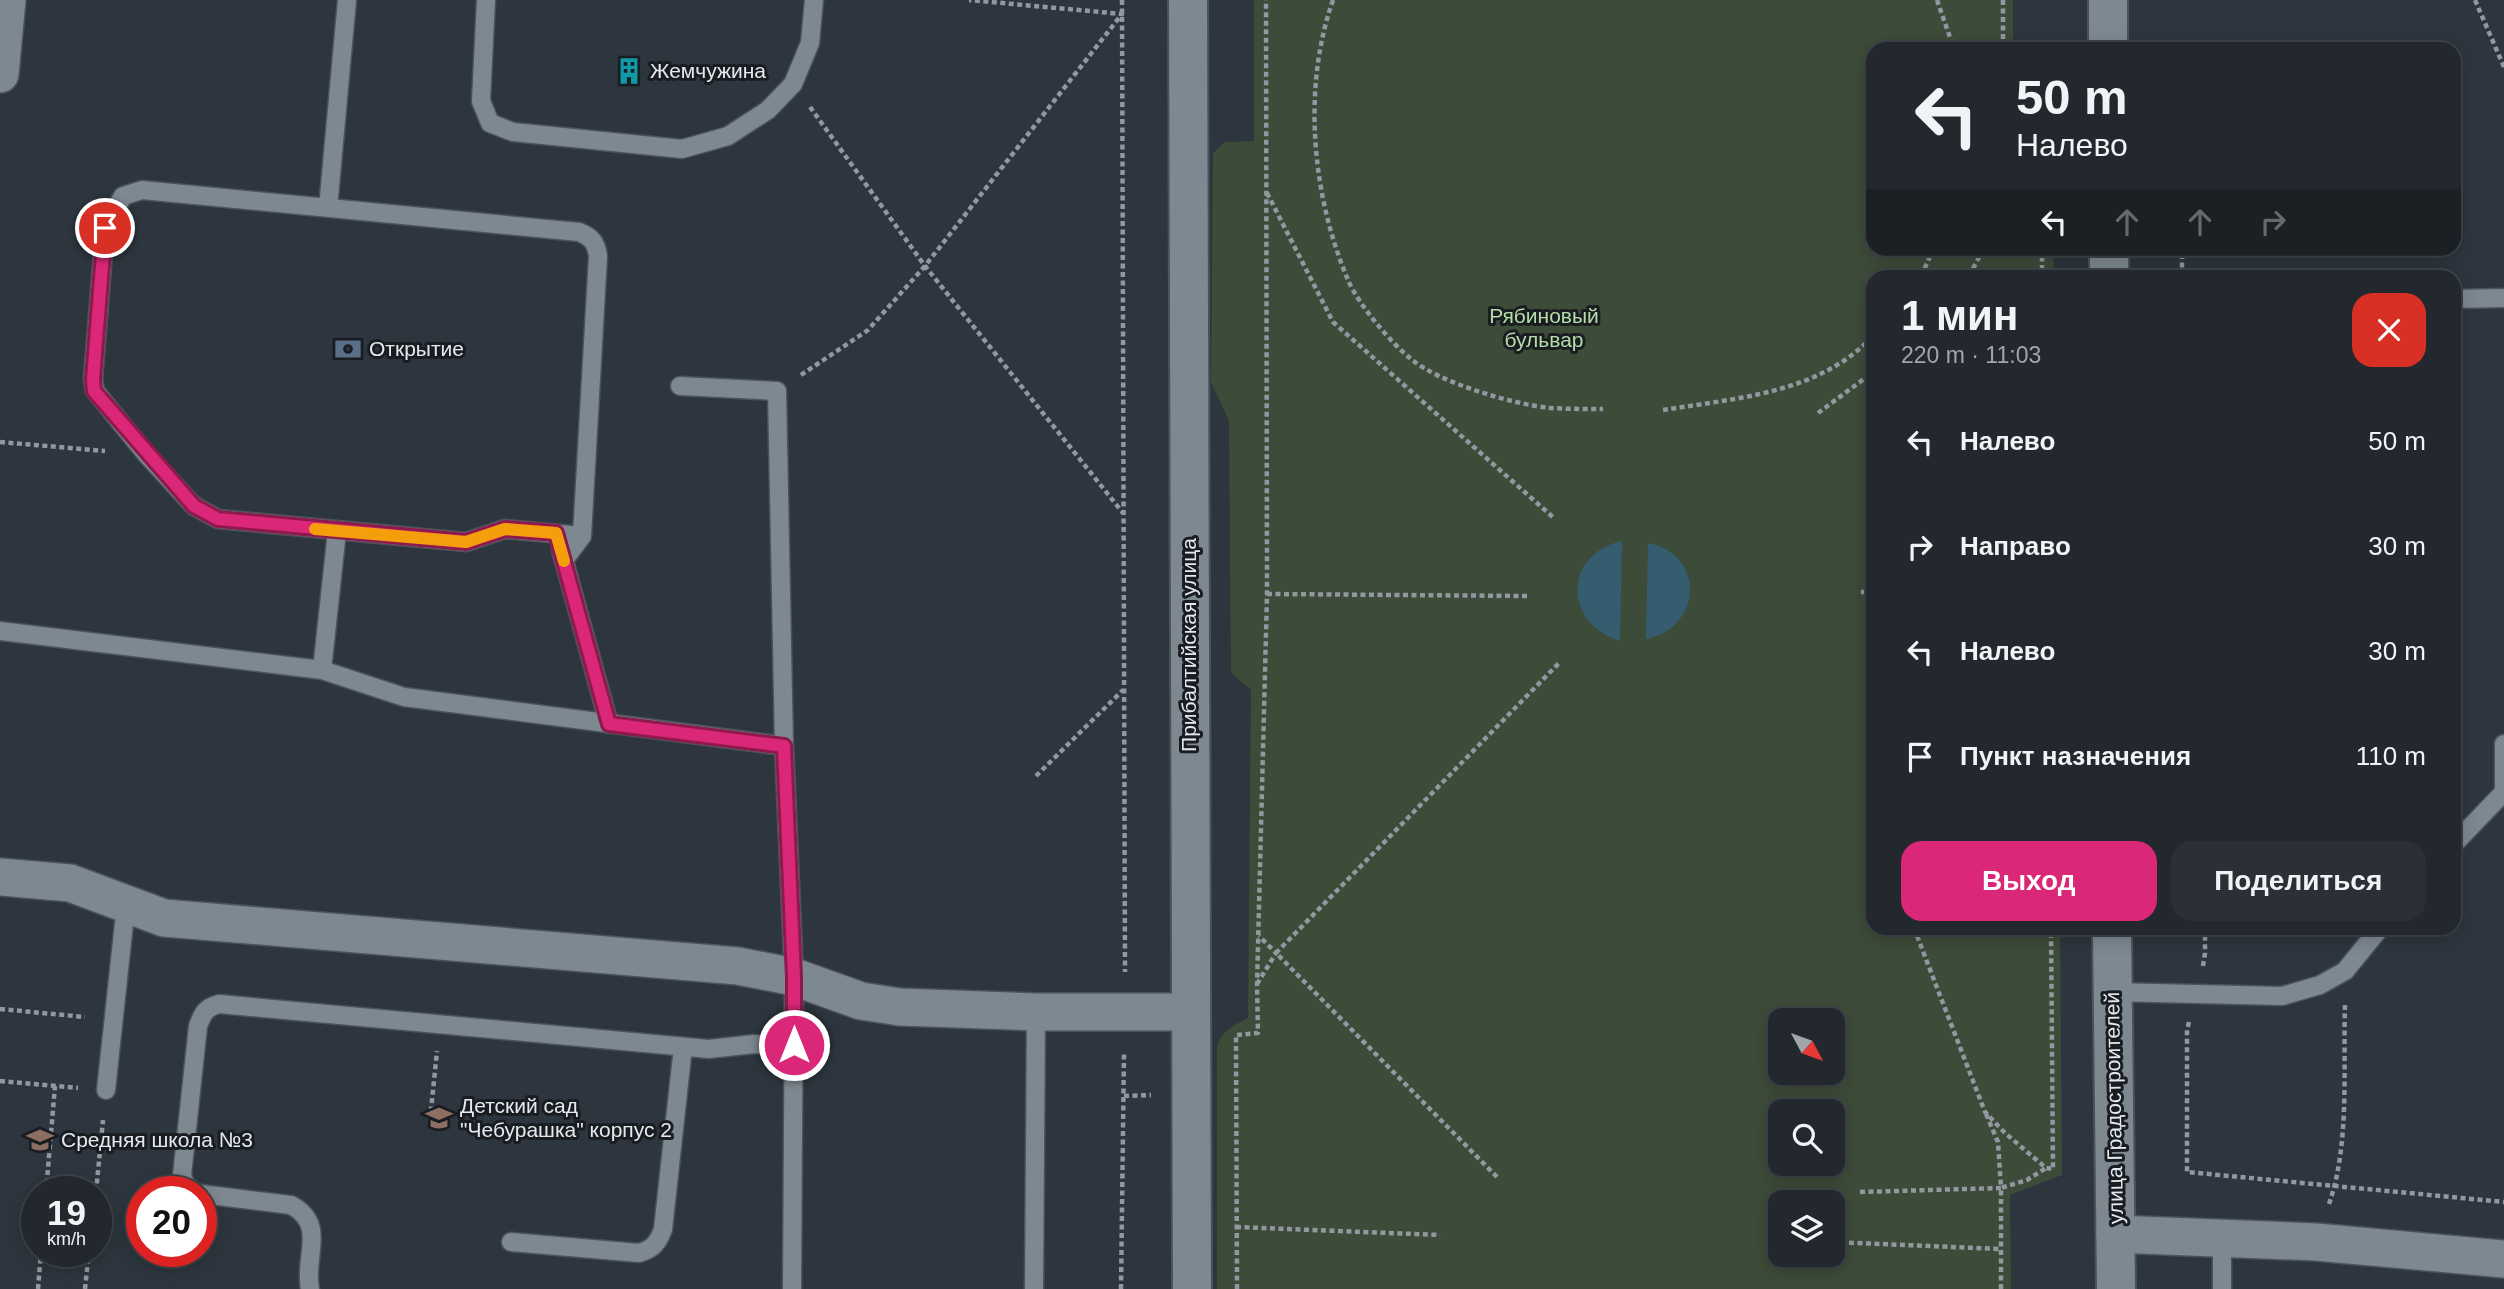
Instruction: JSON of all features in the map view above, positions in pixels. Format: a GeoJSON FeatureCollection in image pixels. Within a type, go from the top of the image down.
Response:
{"type":"FeatureCollection","features":[{"type":"Feature","properties":{"kind":"street"},"geometry":{"type":"LineString","coordinates":[[0,74],[7,0]]}},
{"type":"Feature","properties":{"kind":"street","name":"Прибалтийская улица"},"geometry":{"type":"LineString","coordinates":[[1188,0],[1192,1289]]}},
{"type":"Feature","properties":{"kind":"street"},"geometry":{"type":"LineString","coordinates":[[2108,0],[2108,42]]}},
{"type":"Feature","properties":{"kind":"street"},"geometry":{"type":"LineString","coordinates":[[0,877],[70,883],[164,918],[738,966],[794,977],[861,1001],[900,1007],[1036,1012],[1190,1012]]}},
{"type":"Feature","properties":{"kind":"street","name":"улица Градостроителей"},"geometry":{"type":"LineString","coordinates":[[2112,935],[2116,1289]]}},
{"type":"Feature","properties":{"kind":"street"},"geometry":{"type":"LineString","coordinates":[[2115,1234],[2316,1242],[2504,1259]]}},
{"type":"Feature","properties":{"kind":"lane"},"geometry":{"type":"LineString","coordinates":[[328,208],[347,0]]}},
{"type":"Feature","properties":{"kind":"lane"},"geometry":{"type":"LineString","coordinates":[[486,0],[481,101],[490,122],[513,132],[682,149],[728,136],[768,110],[793,84],[810,43],[814,0]]}},
{"type":"Feature","properties":{"kind":"lane"},"geometry":{"type":"LineString","coordinates":[[564,560],[582,536],[598,256],[597,246],[590,237],[579,232],[142,190],[123,196],[105,228],[94,391],[194,506],[218,519],[466,542],[505,529],[582,536]]}},
{"type":"Feature","properties":{"kind":"lane"},"geometry":{"type":"LineString","coordinates":[[2461,299],[2504,298]]}},
{"type":"Feature","properties":{"kind":"lane"},"geometry":{"type":"LineString","coordinates":[[680,386],[777,391],[784,746],[794,977],[792,1289]]}},
{"type":"Feature","properties":{"kind":"lane"},"geometry":{"type":"LineString","coordinates":[[322,670],[337,531]]}},
{"type":"Feature","properties":{"kind":"lane"},"geometry":{"type":"LineString","coordinates":[[556,533],[609,724]]}},
{"type":"Feature","properties":{"kind":"lane"},"geometry":{"type":"LineString","coordinates":[[0,631],[322,670],[404,697],[784,746]]}},
{"type":"Feature","properties":{"kind":"lane"},"geometry":{"type":"LineString","coordinates":[[2461,837],[2504,792],[2504,744]]}},
{"type":"Feature","properties":{"kind":"lane"},"geometry":{"type":"LineString","coordinates":[[106,1090],[126,905]]}},
{"type":"Feature","properties":{"kind":"lane"},"geometry":{"type":"LineString","coordinates":[[2112,992],[2282,996],[2320,985],[2345,971],[2374,935]]}},
{"type":"Feature","properties":{"kind":"lane"},"geometry":{"type":"LineString","coordinates":[[182,1176],[198,1026],[203,1012],[219,1004],[709,1049],[754,1044],[794,1045]]}},
{"type":"Feature","properties":{"kind":"lane"},"geometry":{"type":"LineString","coordinates":[[1034,1289],[1036,1012]]}},
{"type":"Feature","properties":{"kind":"lane"},"geometry":{"type":"LineString","coordinates":[[511,1242],[639,1253],[651,1249],[659,1241],[663,1229],[683,1047]]}},
{"type":"Feature","properties":{"kind":"lane"},"geometry":{"type":"LineString","coordinates":[[217,1196],[291,1205],[300,1210],[308,1219],[312,1230],[308,1276],[310,1289]]}},
{"type":"Feature","properties":{"kind":"lane"},"geometry":{"type":"LineString","coordinates":[[2222,1237],[2222,1289]]}},
{"type":"Feature","properties":{"kind":"path"},"geometry":{"type":"LineString","coordinates":[[969,0],[1122,14]]}},
{"type":"Feature","properties":{"kind":"path"},"geometry":{"type":"LineString","coordinates":[[1121,1289],[1125,1012],[1122,0]]}},
{"type":"Feature","properties":{"kind":"path"},"geometry":{"type":"LineString","coordinates":[[1237,1289],[1236,1035],[1258,1033],[1256,985],[1267,594],[1266,0]]}},
{"type":"Feature","properties":{"kind":"path"},"geometry":{"type":"LineString","coordinates":[[1334,0],[1324,25],[1315,73],[1313,123],[1320,176],[1330,226],[1349,282],[1377,325],[1411,360],[1444,378],[1490,394],[1549,408],[1603,409]]}},
{"type":"Feature","properties":{"kind":"path"},"geometry":{"type":"LineString","coordinates":[[1937,0],[1952,42]]}},
{"type":"Feature","properties":{"kind":"path"},"geometry":{"type":"LineString","coordinates":[[2003,0],[2003,42]]}},
{"type":"Feature","properties":{"kind":"path"},"geometry":{"type":"LineString","coordinates":[[2475,0],[2504,66]]}},
{"type":"Feature","properties":{"kind":"path"},"geometry":{"type":"LineString","coordinates":[[777,391],[868,330],[926,266],[1122,14]]}},
{"type":"Feature","properties":{"kind":"path"},"geometry":{"type":"LineString","coordinates":[[793,84],[926,266],[1123,513]]}},
{"type":"Feature","properties":{"kind":"path"},"geometry":{"type":"LineString","coordinates":[[1267,192],[1333,322],[1555,519]]}},
{"type":"Feature","properties":{"kind":"path"},"geometry":{"type":"LineString","coordinates":[[1663,410],[1752,396],[1797,385],[1832,369],[1866,343]]}},
{"type":"Feature","properties":{"kind":"path"},"geometry":{"type":"LineString","coordinates":[[1818,413],[1866,377]]}},
{"type":"Feature","properties":{"kind":"path"},"geometry":{"type":"LineString","coordinates":[[0,442],[147,455]]}},
{"type":"Feature","properties":{"kind":"path"},"geometry":{"type":"LineString","coordinates":[[1861,592],[1866,592]]}},
{"type":"Feature","properties":{"kind":"path"},"geometry":{"type":"LineString","coordinates":[[1267,594],[1529,596]]}},
{"type":"Feature","properties":{"kind":"path"},"geometry":{"type":"LineString","coordinates":[[1256,985],[1276,953],[1560,662]]}},
{"type":"Feature","properties":{"kind":"path"},"geometry":{"type":"LineString","coordinates":[[1036,776],[1124,690]]}},
{"type":"Feature","properties":{"kind":"path"},"geometry":{"type":"LineString","coordinates":[[1917,935],[1998,1142],[2001,1289]]}},
{"type":"Feature","properties":{"kind":"path"},"geometry":{"type":"LineString","coordinates":[[1985,1112],[2046,1168],[2053,1169],[2050,935]]}},
{"type":"Feature","properties":{"kind":"path"},"geometry":{"type":"LineString","coordinates":[[2205,935],[2205,953],[2187,1030],[2187,1172],[2504,1202]]}},
{"type":"Feature","properties":{"kind":"path"},"geometry":{"type":"LineString","coordinates":[[1259,936],[1497,1177]]}},
{"type":"Feature","properties":{"kind":"path"},"geometry":{"type":"LineString","coordinates":[[2316,1242],[2335,1187],[2342,1139],[2345,971]]}},
{"type":"Feature","properties":{"kind":"path"},"geometry":{"type":"LineString","coordinates":[[0,1009],[114,1019]]}},
{"type":"Feature","properties":{"kind":"path"},"geometry":{"type":"LineString","coordinates":[[0,1081],[106,1090],[98,1176]]}},
{"type":"Feature","properties":{"kind":"path"},"geometry":{"type":"LineString","coordinates":[[47,1176],[55,1086]]}},
{"type":"Feature","properties":{"kind":"path"},"geometry":{"type":"LineString","coordinates":[[1860,1192],[2001,1188],[2027,1180],[2046,1168]]}},
{"type":"Feature","properties":{"kind":"path"},"geometry":{"type":"LineString","coordinates":[[1236,1227],[1440,1235]]}},
{"type":"Feature","properties":{"kind":"path"},"geometry":{"type":"LineString","coordinates":[[1845,1243],[2001,1249]]}},
{"type":"Feature","properties":{"kind":"path"},"geometry":{"type":"LineString","coordinates":[[38,1289],[40,1267]]}},
{"type":"Feature","properties":{"kind":"path"},"geometry":{"type":"LineString","coordinates":[[85,1289],[87,1267]]}},
{"type":"Feature","properties":{"kind":"green space","name":"Рябиновый бульвар"},"geometry":{"type":"Polygon","coordinates":[[[1254,0],[2013,0],[2013,42],[1866,42],[1866,256],[2053,256],[2054,270],[1866,270],[1866,935],[2060,935],[2062,1175],[2010,1195],[2011,1289],[1217,1289],[1217,1047],[1225,1032],[1248,1018],[1251,690],[1231,673],[1229,421],[1211,382],[1213,153],[1225,142],[1254,141],[1254,0]]]}},
{"type":"Feature","properties":{"kind":"water"},"geometry":{"type":"Polygon","coordinates":[[[1622,541],[1620,641],[1601,632],[1588,620],[1580,605],[1578,589],[1580,574],[1589,560],[1603,548],[1622,541]]]}},
{"type":"Feature","properties":{"kind":"water"},"geometry":{"type":"Polygon","coordinates":[[[1648,543],[1667,550],[1680,561],[1688,575],[1690,591],[1687,607],[1679,621],[1665,632],[1646,639],[1648,543]]]}},
{"type":"Feature","properties":{"kind":"slow traffic"},"geometry":{"type":"LineString","coordinates":[[315,529],[466,542],[505,529],[556,533],[564,561]]}},
{"type":"Feature","properties":{"kind":"place","name":"Жемчужина"},"geometry":{"type":"Point","coordinates":[629,71]}},
{"type":"Feature","properties":{"kind":"place","name":"Открытие"},"geometry":{"type":"Point","coordinates":[348,349]}},
{"type":"Feature","properties":{"kind":"place","name":"Детский сад \"Чебурашка\" корпус 2"},"geometry":{"type":"Point","coordinates":[439,1118]}},
{"type":"Feature","properties":{"kind":"place","name":"Средняя школа №3"},"geometry":{"type":"Point","coordinates":[40,1140]}},
{"type":"Feature","properties":{"kind":"route"},"geometry":{"type":"LineString","coordinates":[[105,228],[94,391],[194,506],[218,519],[466,542],[505,529],[556,533],[609,724],[784,746],[794,977],[794,1045]]}}]}
